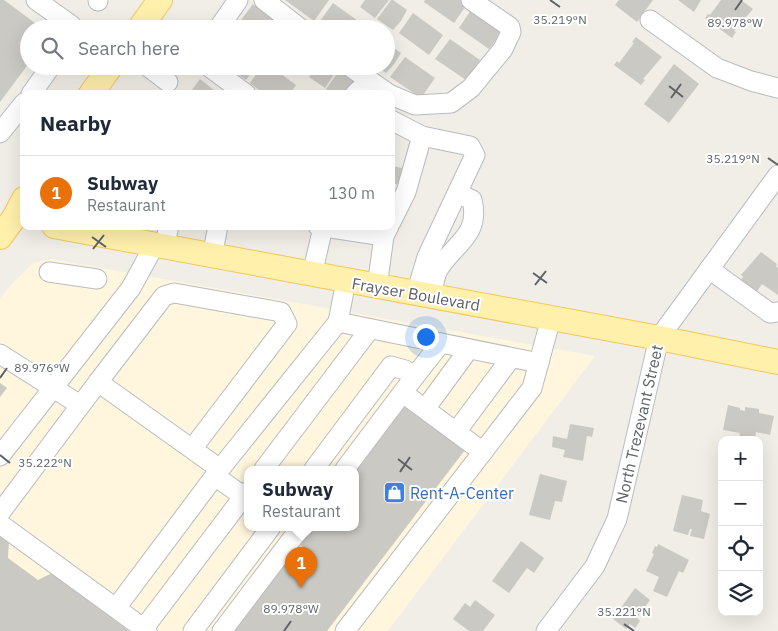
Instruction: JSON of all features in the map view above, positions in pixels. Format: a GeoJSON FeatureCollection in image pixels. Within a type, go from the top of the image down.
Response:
{"type":"FeatureCollection","features":[{"type":"Feature","properties":{"kind":"main road"},"geometry":{"type":"LineString","coordinates":[[145,20],[160,0]]}},
{"type":"Feature","properties":{"kind":"main road"},"geometry":{"type":"LineString","coordinates":[[94,90],[105,75]]}},
{"type":"Feature","properties":{"kind":"main road","name":"Frayser Boulevard"},"geometry":{"type":"LineString","coordinates":[[85,230],[163,240],[212,257],[552,318],[778,362]]}},
{"type":"Feature","properties":{"kind":"street"},"geometry":{"type":"LineString","coordinates":[[36,0],[64,20]]}},
{"type":"Feature","properties":{"kind":"street"},"geometry":{"type":"LineString","coordinates":[[224,20],[238,0]]}},
{"type":"Feature","properties":{"kind":"street"},"geometry":{"type":"LineString","coordinates":[[264,0],[290,20]]}},
{"type":"Feature","properties":{"kind":"street"},"geometry":{"type":"LineString","coordinates":[[395,96],[415,105],[451,103],[471,88],[503,49],[511,32],[510,28],[471,0]]}},
{"type":"Feature","properties":{"kind":"street"},"geometry":{"type":"LineString","coordinates":[[650,20],[717,68],[751,81],[778,88]]}},
{"type":"Feature","properties":{"kind":"street"},"geometry":{"type":"LineString","coordinates":[[34,90],[45,75]]}},
{"type":"Feature","properties":{"kind":"street"},"geometry":{"type":"LineString","coordinates":[[159,75],[168,82]]}},
{"type":"Feature","properties":{"kind":"street"},"geometry":{"type":"LineString","coordinates":[[220,75],[241,90]]}},
{"type":"Feature","properties":{"kind":"street"},"geometry":{"type":"LineString","coordinates":[[361,75],[384,90]]}},
{"type":"Feature","properties":{"kind":"street"},"geometry":{"type":"LineString","coordinates":[[359,90],[369,81]]}},
{"type":"Feature","properties":{"kind":"street"},"geometry":{"type":"LineString","coordinates":[[0,133],[20,108]]}},
{"type":"Feature","properties":{"kind":"street"},"geometry":{"type":"LineString","coordinates":[[395,122],[422,136],[470,146],[476,156],[427,256],[424,295]]}},
{"type":"Feature","properties":{"kind":"street"},"geometry":{"type":"LineString","coordinates":[[395,214],[406,192],[422,136]]}},
{"type":"Feature","properties":{"kind":"street","name":"North Trezevant Street"},"geometry":{"type":"LineString","coordinates":[[546,631],[595,566],[617,518],[659,338],[778,175]]}},
{"type":"Feature","properties":{"kind":"street"},"geometry":{"type":"LineString","coordinates":[[424,295],[437,271],[459,247],[471,227],[475,214],[472,200],[458,193]]}},
{"type":"Feature","properties":{"kind":"street"},"geometry":{"type":"LineString","coordinates":[[212,257],[217,230]]}},
{"type":"Feature","properties":{"kind":"street"},"geometry":{"type":"LineString","coordinates":[[312,275],[320,230]]}},
{"type":"Feature","properties":{"kind":"street"},"geometry":{"type":"LineString","coordinates":[[377,287],[388,230]]}},
{"type":"Feature","properties":{"kind":"street"},"geometry":{"type":"LineString","coordinates":[[0,456],[131,288],[163,240]]}},
{"type":"Feature","properties":{"kind":"street"},"geometry":{"type":"LineString","coordinates":[[709,269],[770,314],[778,312]]}},
{"type":"Feature","properties":{"kind":"street"},"geometry":{"type":"LineString","coordinates":[[49,272],[97,279]]}},
{"type":"Feature","properties":{"kind":"street"},"geometry":{"type":"LineString","coordinates":[[116,608],[217,473],[338,322],[346,281]]}},
{"type":"Feature","properties":{"kind":"street"},"geometry":{"type":"LineString","coordinates":[[0,513],[164,296],[174,293],[281,312],[287,324],[192,449]]}},
{"type":"Feature","properties":{"kind":"street"},"geometry":{"type":"LineString","coordinates":[[345,631],[532,388],[552,318]]}},
{"type":"Feature","properties":{"kind":"street"},"geometry":{"type":"LineString","coordinates":[[338,322],[539,363]]}},
{"type":"Feature","properties":{"kind":"street"},"geometry":{"type":"LineString","coordinates":[[266,466],[370,329]]}},
{"type":"Feature","properties":{"kind":"street"},"geometry":{"type":"LineString","coordinates":[[347,466],[441,343]]}},
{"type":"Feature","properties":{"kind":"street"},"geometry":{"type":"LineString","coordinates":[[425,409],[468,349]]}},
{"type":"Feature","properties":{"kind":"street"},"geometry":{"type":"LineString","coordinates":[[0,354],[80,405]]}},
{"type":"Feature","properties":{"kind":"street"},"geometry":{"type":"LineString","coordinates":[[456,432],[511,358]]}},
{"type":"Feature","properties":{"kind":"street"},"geometry":{"type":"LineString","coordinates":[[316,466],[391,366],[405,370],[415,376]]}},
{"type":"Feature","properties":{"kind":"street"},"geometry":{"type":"LineString","coordinates":[[98,382],[192,449],[217,473],[244,494]]}},
{"type":"Feature","properties":{"kind":"street"},"geometry":{"type":"LineString","coordinates":[[402,393],[483,452]]}},
{"type":"Feature","properties":{"kind":"street"},"geometry":{"type":"LineString","coordinates":[[0,524],[146,630],[244,499]]}},
{"type":"Feature","properties":{"kind":"street"},"geometry":{"type":"LineString","coordinates":[[193,631],[268,531]]}},
{"type":"Feature","properties":{"kind":"street"},"geometry":{"type":"LineString","coordinates":[[222,631],[293,531]]}},
{"type":"Feature","properties":{"kind":"shaded area"},"geometry":{"type":"Polygon","coordinates":[[[51,259],[595,356],[388,631],[0,631],[0,299],[33,263],[51,259]]]}},
{"type":"Feature","properties":{"kind":"building"},"geometry":{"type":"Polygon","coordinates":[[[0,0],[4,0],[31,20],[20,20],[20,75],[0,102],[0,0]]]}},
{"type":"Feature","properties":{"kind":"building"},"geometry":{"type":"Polygon","coordinates":[[[285,0],[329,0],[315,20],[285,0]]]}},
{"type":"Feature","properties":{"kind":"building"},"geometry":{"type":"Polygon","coordinates":[[[365,0],[389,0],[375,18],[360,7],[365,0]]]}},
{"type":"Feature","properties":{"kind":"building"},"geometry":{"type":"Polygon","coordinates":[[[391,0],[407,10],[395,28],[395,20],[377,19],[391,0]]]}},
{"type":"Feature","properties":{"kind":"building"},"geometry":{"type":"Polygon","coordinates":[[[425,0],[464,0],[468,3],[454,23],[424,2],[425,0]]]}},
{"type":"Feature","properties":{"kind":"building"},"geometry":{"type":"Polygon","coordinates":[[[619,0],[653,0],[637,22],[615,5],[619,0]]]}},
{"type":"Feature","properties":{"kind":"building"},"geometry":{"type":"Polygon","coordinates":[[[678,0],[701,0],[694,12],[678,0]]]}},
{"type":"Feature","properties":{"kind":"building"},"geometry":{"type":"Polygon","coordinates":[[[721,0],[741,0],[753,9],[734,31],[736,32],[732,38],[705,18],[708,14],[710,15],[721,0]]]}},
{"type":"Feature","properties":{"kind":"building"},"geometry":{"type":"Polygon","coordinates":[[[333,3],[357,20],[321,20],[333,3]]]}},
{"type":"Feature","properties":{"kind":"building"},"geometry":{"type":"Polygon","coordinates":[[[253,4],[275,20],[241,20],[253,4]]]}},
{"type":"Feature","properties":{"kind":"building"},"geometry":{"type":"Polygon","coordinates":[[[473,7],[504,29],[489,49],[459,28],[473,7]]]}},
{"type":"Feature","properties":{"kind":"building"},"geometry":{"type":"Polygon","coordinates":[[[413,13],[443,35],[429,55],[399,33],[413,13]]]}},
{"type":"Feature","properties":{"kind":"building"},"geometry":{"type":"Polygon","coordinates":[[[636,37],[662,57],[643,79],[645,80],[641,85],[614,65],[617,61],[619,63],[634,43],[632,42],[636,37]]]}},
{"type":"Feature","properties":{"kind":"building"},"geometry":{"type":"Polygon","coordinates":[[[450,39],[480,60],[466,80],[435,59],[450,39]]]}},
{"type":"Feature","properties":{"kind":"building"},"geometry":{"type":"Polygon","coordinates":[[[395,49],[401,53],[395,62],[395,49]]]}},
{"type":"Feature","properties":{"kind":"building"},"geometry":{"type":"Polygon","coordinates":[[[405,57],[435,78],[421,98],[390,77],[395,75],[395,70],[405,57]]]}},
{"type":"Feature","properties":{"kind":"building"},"geometry":{"type":"Polygon","coordinates":[[[674,64],[699,84],[669,123],[644,104],[674,64]]]}},
{"type":"Feature","properties":{"kind":"building"},"geometry":{"type":"Polygon","coordinates":[[[239,75],[250,75],[246,80],[239,75]]]}},
{"type":"Feature","properties":{"kind":"building"},"geometry":{"type":"Polygon","coordinates":[[[256,75],[282,75],[296,85],[293,90],[259,90],[250,83],[256,75]]]}},
{"type":"Feature","properties":{"kind":"building"},"geometry":{"type":"Polygon","coordinates":[[[310,75],[334,75],[325,88],[309,77],[310,75]]]}},
{"type":"Feature","properties":{"kind":"building"},"geometry":{"type":"Polygon","coordinates":[[[336,75],[351,75],[356,79],[349,90],[326,89],[336,75]]]}},
{"type":"Feature","properties":{"kind":"building"},"geometry":{"type":"Polygon","coordinates":[[[200,79],[214,90],[192,90],[200,79]]]}},
{"type":"Feature","properties":{"kind":"building"},"geometry":{"type":"Polygon","coordinates":[[[395,166],[406,169],[405,186],[395,184],[395,166]]]}},
{"type":"Feature","properties":{"kind":"building"},"geometry":{"type":"Polygon","coordinates":[[[761,252],[777,264],[778,295],[762,284],[756,293],[740,281],[743,277],[741,275],[761,252]]]}},
{"type":"Feature","properties":{"kind":"building"},"geometry":{"type":"Polygon","coordinates":[[[0,383],[7,388],[0,397],[0,383]]]}},
{"type":"Feature","properties":{"kind":"building"},"geometry":{"type":"Polygon","coordinates":[[[405,398],[468,446],[327,631],[229,631],[291,550],[300,557],[306,550],[300,545],[311,531],[359,531],[359,466],[357,466],[405,398]]]}},
{"type":"Feature","properties":{"kind":"building"},"geometry":{"type":"Polygon","coordinates":[[[728,405],[745,411],[745,407],[759,409],[759,413],[774,416],[770,435],[756,432],[756,436],[739,436],[740,433],[723,430],[728,405]]]}},
{"type":"Feature","properties":{"kind":"building"},"geometry":{"type":"Polygon","coordinates":[[[570,424],[594,428],[592,437],[587,436],[583,461],[563,457],[565,450],[552,447],[553,436],[567,439],[570,424]]]}},
{"type":"Feature","properties":{"kind":"building"},"geometry":{"type":"Polygon","coordinates":[[[540,474],[567,481],[562,502],[555,501],[550,520],[529,515],[540,474]]]}},
{"type":"Feature","properties":{"kind":"building"},"geometry":{"type":"Polygon","coordinates":[[[682,495],[703,500],[701,511],[710,514],[704,539],[690,536],[692,529],[690,529],[688,535],[673,531],[682,495]]]}},
{"type":"Feature","properties":{"kind":"building"},"geometry":{"type":"Polygon","coordinates":[[[0,533],[9,540],[8,558],[38,580],[52,573],[129,631],[0,631],[0,533]]]}},
{"type":"Feature","properties":{"kind":"building"},"geometry":{"type":"Polygon","coordinates":[[[521,541],[544,558],[534,573],[527,568],[509,593],[492,581],[521,541]]]}},
{"type":"Feature","properties":{"kind":"building"},"geometry":{"type":"Polygon","coordinates":[[[658,544],[689,560],[683,573],[679,571],[667,597],[653,591],[659,577],[646,571],[654,554],[652,553],[655,546],[657,547],[658,544]]]}},
{"type":"Feature","properties":{"kind":"building"},"geometry":{"type":"Polygon","coordinates":[[[635,588],[650,600],[637,618],[640,621],[635,628],[630,624],[626,629],[613,619],[635,588]]]}},
{"type":"Feature","properties":{"kind":"building"},"geometry":{"type":"Polygon","coordinates":[[[475,600],[495,615],[483,631],[469,631],[453,619],[465,603],[470,607],[475,600]]]}},
{"type":"Feature","properties":{"kind":"place","name":"Rent-A-Center"},"geometry":{"type":"Point","coordinates":[394,493]}},
{"type":"Feature","properties":{"kind":"place","name":"Subway"},"geometry":{"type":"Point","coordinates":[301,588]}}]}
